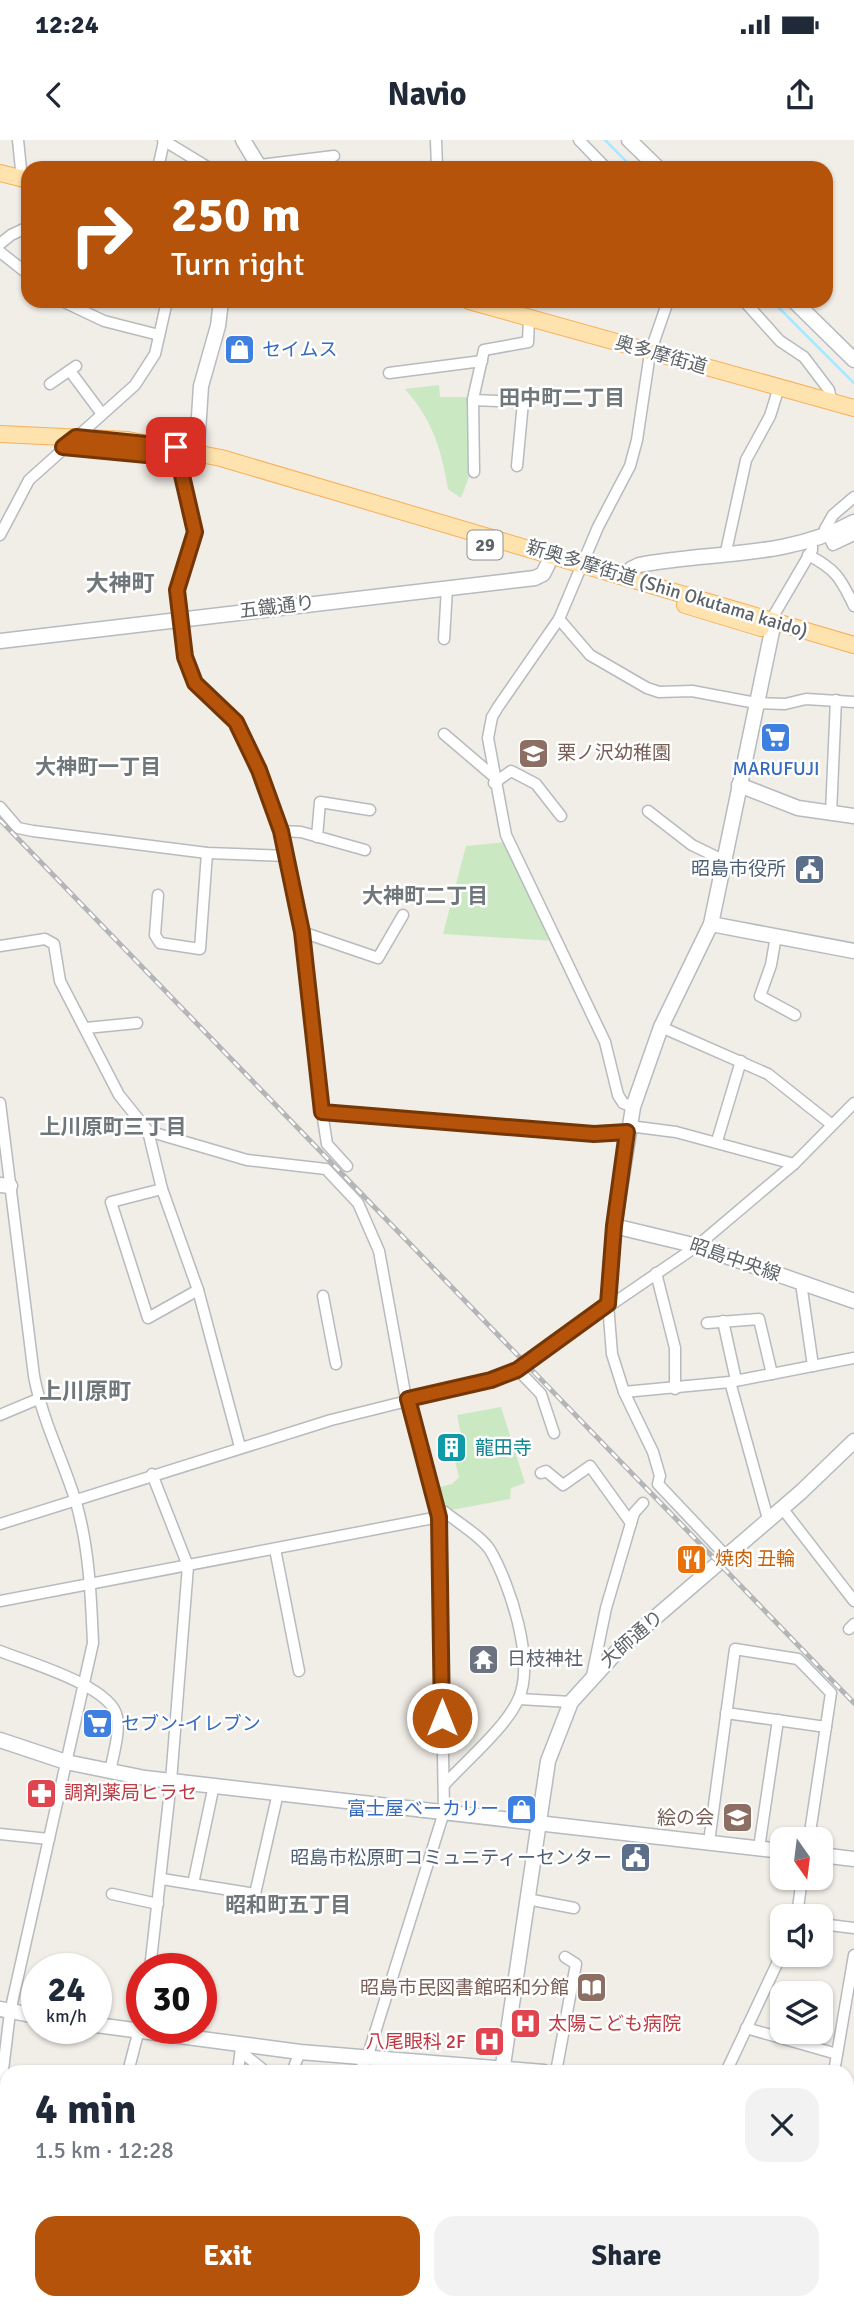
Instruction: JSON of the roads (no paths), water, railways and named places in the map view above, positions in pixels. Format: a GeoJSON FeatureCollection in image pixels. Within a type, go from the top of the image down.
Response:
{"type":"FeatureCollection","features":[{"type":"Feature","properties":{"kind":"main road"},"geometry":{"type":"LineString","coordinates":[[0,173],[21,179]]}},
{"type":"Feature","properties":{"kind":"main road","name":"奥多摩街道"},"geometry":{"type":"LineString","coordinates":[[493,308],[650,354],[854,408]]}},
{"type":"Feature","properties":{"kind":"main road","name":"29"},"geometry":{"type":"LineString","coordinates":[[0,434],[147,442],[197,457]]}},
{"type":"Feature","properties":{"kind":"main road","name":"29"},"geometry":{"type":"LineString","coordinates":[[0,443],[178,458],[197,457]]}},
{"type":"Feature","properties":{"kind":"main road","name":"新奥多摩街道 (Shin Okutama kaido)"},"geometry":{"type":"LineString","coordinates":[[197,457],[548,565],[627,578],[771,626]]}},
{"type":"Feature","properties":{"kind":"main road","name":"新奥多摩街道 (Shin Okutama kaido)"},"geometry":{"type":"LineString","coordinates":[[197,457],[771,626],[854,645]]}},
{"type":"Feature","properties":{"kind":"main road","name":"29"},"geometry":{"type":"LineString","coordinates":[[771,626],[854,655]]}},
{"type":"Feature","properties":{"kind":"street"},"geometry":{"type":"LineString","coordinates":[[18,140],[22,161]]}},
{"type":"Feature","properties":{"kind":"street"},"geometry":{"type":"LineString","coordinates":[[160,161],[164,140],[198,161]]}},
{"type":"Feature","properties":{"kind":"street"},"geometry":{"type":"LineString","coordinates":[[243,140],[257,161]]}},
{"type":"Feature","properties":{"kind":"street"},"geometry":{"type":"LineString","coordinates":[[436,140],[437,161]]}},
{"type":"Feature","properties":{"kind":"street"},"geometry":{"type":"LineString","coordinates":[[579,140],[599,161]]}},
{"type":"Feature","properties":{"kind":"street"},"geometry":{"type":"LineString","coordinates":[[629,140],[651,161]]}},
{"type":"Feature","properties":{"kind":"street"},"geometry":{"type":"LineString","coordinates":[[297,161],[334,156]]}},
{"type":"Feature","properties":{"kind":"street"},"geometry":{"type":"LineString","coordinates":[[0,244],[21,230]]}},
{"type":"Feature","properties":{"kind":"street"},"geometry":{"type":"LineString","coordinates":[[0,252],[21,268]]}},
{"type":"Feature","properties":{"kind":"street"},"geometry":{"type":"LineString","coordinates":[[77,308],[104,321],[159,335]]}},
{"type":"Feature","properties":{"kind":"street"},"geometry":{"type":"LineString","coordinates":[[0,535],[29,480],[63,447],[135,386],[155,354],[165,308]]}},
{"type":"Feature","properties":{"kind":"street"},"geometry":{"type":"LineString","coordinates":[[197,457],[201,386],[218,327],[219,308]]}},
{"type":"Feature","properties":{"kind":"street"},"geometry":{"type":"LineString","coordinates":[[633,1107],[623,1103],[618,1095],[605,1042],[506,835],[493,779],[488,738],[492,717],[559,619],[634,453],[650,354],[666,308]]}},
{"type":"Feature","properties":{"kind":"street"},"geometry":{"type":"LineString","coordinates":[[750,308],[780,341],[804,357],[829,390],[832,403]]}},
{"type":"Feature","properties":{"kind":"street"},"geometry":{"type":"LineString","coordinates":[[801,308],[854,360]]}},
{"type":"Feature","properties":{"kind":"street"},"geometry":{"type":"LineString","coordinates":[[474,472],[473,400],[484,350],[528,342],[528,318]]}},
{"type":"Feature","properties":{"kind":"street"},"geometry":{"type":"LineString","coordinates":[[389,373],[482,361]]}},
{"type":"Feature","properties":{"kind":"street"},"geometry":{"type":"LineString","coordinates":[[50,384],[73,369],[102,414]]}},
{"type":"Feature","properties":{"kind":"street"},"geometry":{"type":"LineString","coordinates":[[725,556],[746,460],[770,416],[779,387]]}},
{"type":"Feature","properties":{"kind":"street"},"geometry":{"type":"LineString","coordinates":[[473,400],[523,402],[517,466]]}},
{"type":"Feature","properties":{"kind":"street"},"geometry":{"type":"LineString","coordinates":[[178,458],[195,532],[177,590],[185,657],[195,683],[236,722],[263,779],[281,831],[302,932],[327,1144],[347,1166]]}},
{"type":"Feature","properties":{"kind":"street"},"geometry":{"type":"LineString","coordinates":[[727,1557],[658,1484],[660,1476],[653,1452],[624,1392],[612,1354],[608,1304],[614,1226],[633,1107],[662,1027],[711,925],[771,626],[808,555],[833,515],[854,497]]}},
{"type":"Feature","properties":{"kind":"street"},"geometry":{"type":"LineString","coordinates":[[627,578],[631,569],[639,565],[725,556],[819,538],[854,522]]}},
{"type":"Feature","properties":{"kind":"street"},"geometry":{"type":"LineString","coordinates":[[819,538],[833,545],[854,535]]}},
{"type":"Feature","properties":{"kind":"street"},"geometry":{"type":"LineString","coordinates":[[808,555],[830,566],[842,581],[854,606]]}},
{"type":"Feature","properties":{"kind":"street","name":"五鐵通り"},"geometry":{"type":"LineString","coordinates":[[0,641],[535,578],[543,574],[548,565]]}},
{"type":"Feature","properties":{"kind":"street"},"geometry":{"type":"LineString","coordinates":[[444,639],[447,588]]}},
{"type":"Feature","properties":{"kind":"street"},"geometry":{"type":"LineString","coordinates":[[559,619],[590,655],[647,688],[659,692],[692,691],[756,703],[836,700],[854,702]]}},
{"type":"Feature","properties":{"kind":"street"},"geometry":{"type":"LineString","coordinates":[[831,813],[836,700]]}},
{"type":"Feature","properties":{"kind":"street"},"geometry":{"type":"LineString","coordinates":[[444,734],[493,779]]}},
{"type":"Feature","properties":{"kind":"street"},"geometry":{"type":"LineString","coordinates":[[493,779],[511,771],[536,784],[561,816]]}},
{"type":"Feature","properties":{"kind":"street"},"geometry":{"type":"LineString","coordinates":[[740,785],[798,808],[854,816]]}},
{"type":"Feature","properties":{"kind":"street"},"geometry":{"type":"LineString","coordinates":[[317,837],[320,802],[370,810]]}},
{"type":"Feature","properties":{"kind":"street"},"geometry":{"type":"LineString","coordinates":[[0,807],[18,828],[207,853],[288,856]]}},
{"type":"Feature","properties":{"kind":"street"},"geometry":{"type":"LineString","coordinates":[[648,811],[692,845],[725,862]]}},
{"type":"Feature","properties":{"kind":"street"},"geometry":{"type":"LineString","coordinates":[[281,831],[365,850]]}},
{"type":"Feature","properties":{"kind":"street"},"geometry":{"type":"LineString","coordinates":[[158,895],[155,935],[160,943],[200,949],[207,853]]}},
{"type":"Feature","properties":{"kind":"street"},"geometry":{"type":"LineString","coordinates":[[302,932],[379,958],[403,915]]}},
{"type":"Feature","properties":{"kind":"street"},"geometry":{"type":"LineString","coordinates":[[711,925],[854,951]]}},
{"type":"Feature","properties":{"kind":"street"},"geometry":{"type":"LineString","coordinates":[[776,936],[771,965],[760,996],[795,1015]]}},
{"type":"Feature","properties":{"kind":"street"},"geometry":{"type":"LineString","coordinates":[[0,946],[45,939],[54,944],[60,981],[119,1095],[148,1130],[162,1189],[177,1225],[180,1246],[198,1290],[240,1447]]}},
{"type":"Feature","properties":{"kind":"street"},"geometry":{"type":"LineString","coordinates":[[86,1028],[137,1023]]}},
{"type":"Feature","properties":{"kind":"street"},"geometry":{"type":"LineString","coordinates":[[662,1027],[768,1074],[831,1124]]}},
{"type":"Feature","properties":{"kind":"street"},"geometry":{"type":"LineString","coordinates":[[717,1141],[741,1061]]}},
{"type":"Feature","properties":{"kind":"street"},"geometry":{"type":"LineString","coordinates":[[0,1103],[5,1185],[38,1399],[76,1501],[91,1584],[93,1643],[5,2010],[2,2065]]}},
{"type":"Feature","properties":{"kind":"street"},"geometry":{"type":"LineString","coordinates":[[0,1524],[240,1447],[408,1399],[491,1380],[517,1370],[608,1304],[697,1246],[794,1164],[854,1103]]}},
{"type":"Feature","properties":{"kind":"street"},"geometry":{"type":"LineString","coordinates":[[322,1112],[594,1134],[628,1129],[717,1141],[794,1164]]}},
{"type":"Feature","properties":{"kind":"street"},"geometry":{"type":"LineString","coordinates":[[148,1130],[247,1160],[326,1169],[358,1203],[379,1251],[408,1399],[438,1514],[444,1812],[363,2065]]}},
{"type":"Feature","properties":{"kind":"street"},"geometry":{"type":"LineString","coordinates":[[162,1189],[111,1202],[148,1318],[198,1290]]}},
{"type":"Feature","properties":{"kind":"street","name":"昭島中央線"},"geometry":{"type":"LineString","coordinates":[[614,1226],[697,1246],[854,1301]]}},
{"type":"Feature","properties":{"kind":"street"},"geometry":{"type":"LineString","coordinates":[[656,1273],[675,1348],[675,1389]]}},
{"type":"Feature","properties":{"kind":"street"},"geometry":{"type":"LineString","coordinates":[[801,1283],[813,1366]]}},
{"type":"Feature","properties":{"kind":"street"},"geometry":{"type":"LineString","coordinates":[[323,1296],[334,1360]]}},
{"type":"Feature","properties":{"kind":"street"},"geometry":{"type":"LineString","coordinates":[[707,1323],[759,1319],[772,1374]]}},
{"type":"Feature","properties":{"kind":"street"},"geometry":{"type":"LineString","coordinates":[[723,1321],[733,1381],[768,1519]]}},
{"type":"Feature","properties":{"kind":"street"},"geometry":{"type":"LineString","coordinates":[[624,1392],[675,1389],[733,1381],[854,1358]]}},
{"type":"Feature","properties":{"kind":"street"},"geometry":{"type":"LineString","coordinates":[[517,1370],[541,1394],[554,1433]]}},
{"type":"Feature","properties":{"kind":"street"},"geometry":{"type":"LineString","coordinates":[[0,1415],[38,1399]]}},
{"type":"Feature","properties":{"kind":"street","name":"大師通り"},"geometry":{"type":"LineString","coordinates":[[503,2065],[548,1760],[571,1702],[621,1647],[727,1557],[854,1441]]}},
{"type":"Feature","properties":{"kind":"street"},"geometry":{"type":"LineString","coordinates":[[541,1473],[546,1471],[563,1485],[590,1466],[631,1523]]}},
{"type":"Feature","properties":{"kind":"street"},"geometry":{"type":"LineString","coordinates":[[152,1475],[188,1566],[162,1879],[152,1953]]}},
{"type":"Feature","properties":{"kind":"street"},"geometry":{"type":"LineString","coordinates":[[592,1676],[606,1608],[631,1523],[643,1503]]}},
{"type":"Feature","properties":{"kind":"street"},"geometry":{"type":"LineString","coordinates":[[782,1508],[854,1601]]}},
{"type":"Feature","properties":{"kind":"street"},"geometry":{"type":"LineString","coordinates":[[0,1601],[275,1549],[445,1512],[489,1549],[523,1644],[524,1674],[519,1699],[510,1713],[444,1784]]}},
{"type":"Feature","properties":{"kind":"street"},"geometry":{"type":"LineString","coordinates":[[275,1549],[299,1671]]}},
{"type":"Feature","properties":{"kind":"street"},"geometry":{"type":"LineString","coordinates":[[709,1842],[735,1650],[798,1659],[831,1693],[811,1827]]}},
{"type":"Feature","properties":{"kind":"street"},"geometry":{"type":"LineString","coordinates":[[0,1651],[85,1685],[115,1710],[117,1730],[110,1772]]}},
{"type":"Feature","properties":{"kind":"street"},"geometry":{"type":"LineString","coordinates":[[519,1699],[571,1702]]}},
{"type":"Feature","properties":{"kind":"street"},"geometry":{"type":"LineString","coordinates":[[726,1713],[826,1727]]}},
{"type":"Feature","properties":{"kind":"street"},"geometry":{"type":"LineString","coordinates":[[759,1848],[778,1720]]}},
{"type":"Feature","properties":{"kind":"street"},"geometry":{"type":"LineString","coordinates":[[0,1740],[66,1762],[171,1781],[770,1849]]}},
{"type":"Feature","properties":{"kind":"street"},"geometry":{"type":"LineString","coordinates":[[193,1884],[214,1786]]}},
{"type":"Feature","properties":{"kind":"street"},"geometry":{"type":"LineString","coordinates":[[162,1879],[255,1894],[278,1793]]}},
{"type":"Feature","properties":{"kind":"street"},"geometry":{"type":"LineString","coordinates":[[0,1833],[48,1839]]}},
{"type":"Feature","properties":{"kind":"street"},"geometry":{"type":"LineString","coordinates":[[833,1856],[854,1859]]}},
{"type":"Feature","properties":{"kind":"street"},"geometry":{"type":"LineString","coordinates":[[112,1894],[158,1903]]}},
{"type":"Feature","properties":{"kind":"street"},"geometry":{"type":"LineString","coordinates":[[527,1899],[574,1908]]}},
{"type":"Feature","properties":{"kind":"street"},"geometry":{"type":"LineString","coordinates":[[833,1925],[854,1928]]}},
{"type":"Feature","properties":{"kind":"street"},"geometry":{"type":"LineString","coordinates":[[835,2065],[854,1955]]}},
{"type":"Feature","properties":{"kind":"street"},"geometry":{"type":"LineString","coordinates":[[557,2065],[576,1964],[565,1957]]}},
{"type":"Feature","properties":{"kind":"street"},"geometry":{"type":"LineString","coordinates":[[729,2065],[775,1967]]}},
{"type":"Feature","properties":{"kind":"street"},"geometry":{"type":"LineString","coordinates":[[746,2028],[837,2054]]}},
{"type":"Feature","properties":{"kind":"street"},"geometry":{"type":"LineString","coordinates":[[217,2039],[300,2052],[450,2065]]}},
{"type":"Feature","properties":{"kind":"street"},"geometry":{"type":"LineString","coordinates":[[130,2065],[134,2044]]}},
{"type":"Feature","properties":{"kind":"street"},"geometry":{"type":"LineString","coordinates":[[241,2044],[245,2055],[258,2065]]}},
{"type":"Feature","properties":{"kind":"street"},"geometry":{"type":"LineString","coordinates":[[239,2065],[241,2044]]}},
{"type":"Feature","properties":{"kind":"street"},"geometry":{"type":"LineString","coordinates":[[295,2065],[300,2052]]}},
{"type":"Feature","properties":{"kind":"waterway"},"geometry":{"type":"LineString","coordinates":[[605,140],[626,161]]}},
{"type":"Feature","properties":{"kind":"waterway"},"geometry":{"type":"LineString","coordinates":[[779,308],[854,383]]}},
{"type":"Feature","properties":{"kind":"railway"},"geometry":{"type":"LineString","coordinates":[[0,820],[854,1703]]}},
{"type":"Feature","properties":{"kind":"place","name":"セイムス"},"geometry":{"type":"Point","coordinates":[239,350]}},
{"type":"Feature","properties":{"kind":"place","name":"MARUFUJI"},"geometry":{"type":"Point","coordinates":[776,738]}},
{"type":"Feature","properties":{"kind":"place","name":"栗ノ沢幼稚園"},"geometry":{"type":"Point","coordinates":[534,753]}},
{"type":"Feature","properties":{"kind":"place","name":"昭島市役所"},"geometry":{"type":"Point","coordinates":[809,869]}},
{"type":"Feature","properties":{"kind":"place","name":"龍田寺"},"geometry":{"type":"Point","coordinates":[452,1448]}},
{"type":"Feature","properties":{"kind":"place","name":"焼肉 丑輪"},"geometry":{"type":"Point","coordinates":[692,1559]}},
{"type":"Feature","properties":{"kind":"place","name":"日枝神社"},"geometry":{"type":"Point","coordinates":[484,1659]}},
{"type":"Feature","properties":{"kind":"place","name":"セブン-イレブン"},"geometry":{"type":"Point","coordinates":[98,1724]}},
{"type":"Feature","properties":{"kind":"place","name":"調剤薬局ヒラセ"},"geometry":{"type":"Point","coordinates":[41,1793]}},
{"type":"Feature","properties":{"kind":"place","name":"富士屋ベーカリー"},"geometry":{"type":"Point","coordinates":[522,1809]}},
{"type":"Feature","properties":{"kind":"place","name":"絵の会"},"geometry":{"type":"Point","coordinates":[737,1818]}},
{"type":"Feature","properties":{"kind":"place","name":"昭島市松原町コミュニティーセンター"},"geometry":{"type":"Point","coordinates":[635,1858]}},
{"type":"Feature","properties":{"kind":"place","name":"昭島市民図書館昭和分館"},"geometry":{"type":"Point","coordinates":[592,1988]}},
{"type":"Feature","properties":{"kind":"place","name":"太陽こども病院"},"geometry":{"type":"Point","coordinates":[525,2024]}},
{"type":"Feature","properties":{"kind":"place","name":"八尾眼科 2F"},"geometry":{"type":"Point","coordinates":[489,2042]}},
{"type":"Feature","properties":{"kind":"district","name":"田中町二丁目"},"geometry":{"type":"Point","coordinates":[562,398]}},
{"type":"Feature","properties":{"kind":"district","name":"大神町"},"geometry":{"type":"Point","coordinates":[120,583]}},
{"type":"Feature","properties":{"kind":"district","name":"大神町一丁目"},"geometry":{"type":"Point","coordinates":[98,767]}},
{"type":"Feature","properties":{"kind":"district","name":"大神町二丁目"},"geometry":{"type":"Point","coordinates":[425,896]}},
{"type":"Feature","properties":{"kind":"district","name":"上川原町三丁目"},"geometry":{"type":"Point","coordinates":[113,1127]}},
{"type":"Feature","properties":{"kind":"district","name":"上川原町"},"geometry":{"type":"Point","coordinates":[85,1391]}},
{"type":"Feature","properties":{"kind":"district","name":"昭和町五丁目"},"geometry":{"type":"Point","coordinates":[288,1905]}}]}
